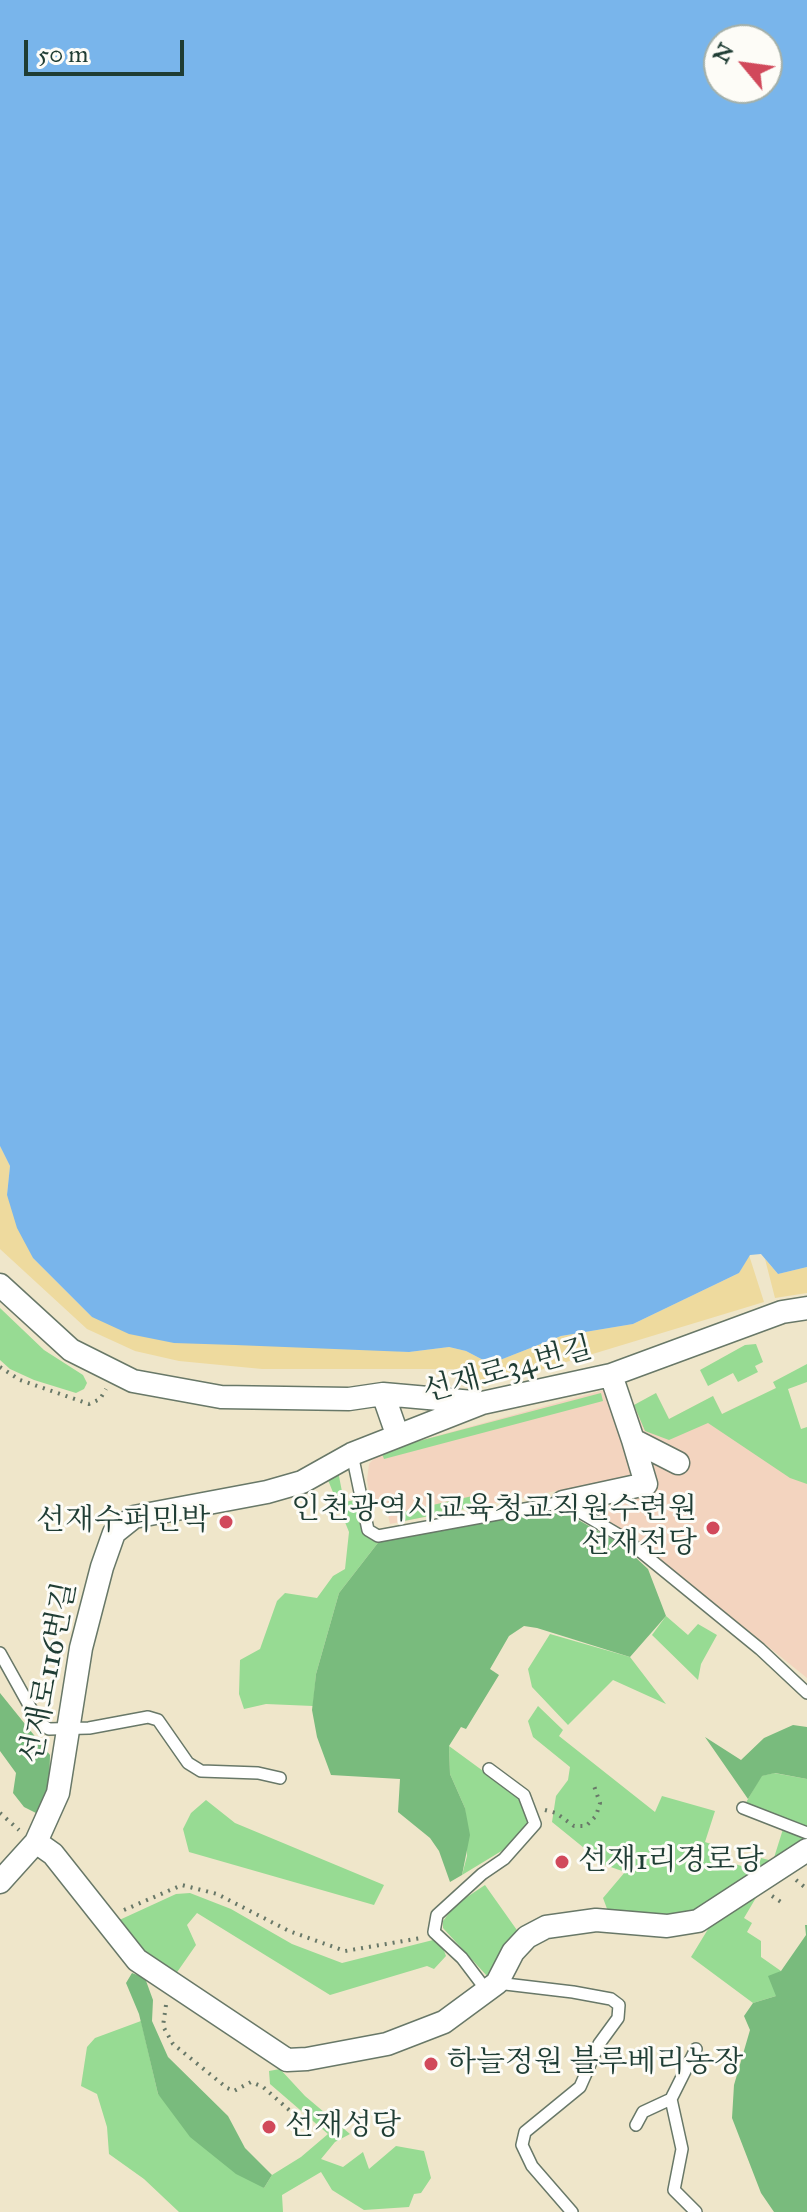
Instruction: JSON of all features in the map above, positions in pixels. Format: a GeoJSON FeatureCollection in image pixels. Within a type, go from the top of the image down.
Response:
{"type":"FeatureCollection","features":[{"type":"Feature","properties":{"kind":"street"},"geometry":{"type":"LineString","coordinates":[[0,1285],[71,1350],[116,1374],[177,1392],[221,1397],[349,1399],[383,1394],[482,1403]]}},
{"type":"Feature","properties":{"kind":"street","name":"선재로34번길"},"geometry":{"type":"LineString","coordinates":[[134,1517],[267,1492],[302,1482],[352,1454],[397,1434],[482,1403],[611,1375],[782,1312],[807,1308]]}},
{"type":"Feature","properties":{"kind":"street"},"geometry":{"type":"LineString","coordinates":[[563,1502],[646,1484],[611,1375]]}},
{"type":"Feature","properties":{"kind":"street"},"geometry":{"type":"LineString","coordinates":[[383,1394],[397,1434]]}},
{"type":"Feature","properties":{"kind":"street"},"geometry":{"type":"LineString","coordinates":[[633,1440],[678,1463]]}},
{"type":"Feature","properties":{"kind":"street","name":"선재로116번길"},"geometry":{"type":"LineString","coordinates":[[0,1882],[36,1842],[58,1793],[66,1730],[102,1567],[114,1533],[134,1517]]}},
{"type":"Feature","properties":{"kind":"street"},"geometry":{"type":"LineString","coordinates":[[36,1842],[53,1854],[137,1960],[287,2060],[387,2044],[444,2022],[492,1987],[513,1952],[527,1937],[546,1927],[596,1920],[667,1926],[698,1921],[807,1850]]}},
{"type":"Feature","properties":{"kind":"lane"},"geometry":{"type":"LineString","coordinates":[[352,1454],[368,1530],[378,1536],[563,1502],[624,1538],[760,1649],[807,1693]]}},
{"type":"Feature","properties":{"kind":"lane"},"geometry":{"type":"LineString","coordinates":[[0,1653],[39,1723],[49,1729],[66,1730],[148,1717],[158,1720],[178,1752],[201,1771],[258,1773],[280,1778]]}},
{"type":"Feature","properties":{"kind":"lane"},"geometry":{"type":"LineString","coordinates":[[489,1769],[524,1795],[535,1824],[504,1859],[482,1874],[437,1915],[434,1932],[492,1987],[586,1995],[619,2005],[618,2018],[599,2044],[580,2087],[525,2132],[522,2145],[532,2166],[572,2212]]}},
{"type":"Feature","properties":{"kind":"lane"},"geometry":{"type":"LineString","coordinates":[[743,1808],[807,1833]]}},
{"type":"Feature","properties":{"kind":"lane"},"geometry":{"type":"LineString","coordinates":[[636,2125],[643,2112],[671,2099],[696,2049]]}},
{"type":"Feature","properties":{"kind":"lane"},"geometry":{"type":"LineString","coordinates":[[671,2099],[682,2149],[674,2190],[696,2212]]}},
{"type":"Feature","properties":{"kind":"path"},"geometry":{"type":"LineString","coordinates":[[0,1367],[20,1380],[89,1404],[100,1399],[116,1374]]}},
{"type":"Feature","properties":{"kind":"path"},"geometry":{"type":"LineString","coordinates":[[542,1810],[556,1813],[574,1826],[586,1826],[596,1816],[600,1803],[593,1783]]}},
{"type":"Feature","properties":{"kind":"path"},"geometry":{"type":"LineString","coordinates":[[98,1910],[114,1913],[182,1885],[217,1894],[289,1931],[345,1951],[386,1942],[414,1942],[434,1932]]}},
{"type":"Feature","properties":{"kind":"path"},"geometry":{"type":"LineString","coordinates":[[157,1976],[166,2004],[163,2026],[173,2044],[227,2088],[234,2091],[251,2082],[263,2087],[305,2124]]}},
{"type":"Feature","properties":{"kind":"shaded area","name":"인천광역시교육청교직원수련원 선재전당"},"geometry":{"type":"Polygon","coordinates":[[[626,1384],[634,1405],[656,1393],[669,1419],[713,1396],[722,1414],[748,1401],[807,1457],[807,1678],[626,1532],[575,1504],[571,1488],[390,1524],[388,1515],[370,1497],[367,1480],[369,1464],[381,1451],[626,1384]]]}},
{"type":"Feature","properties":{"kind":"green space"},"geometry":{"type":"Polygon","coordinates":[[[0,1308],[44,1350],[83,1375],[87,1383],[84,1389],[76,1393],[34,1380],[10,1369],[0,1360],[0,1308]]]}},
{"type":"Feature","properties":{"kind":"green space"},"geometry":{"type":"Polygon","coordinates":[[[756,1344],[763,1362],[755,1366],[758,1372],[738,1382],[733,1373],[708,1386],[700,1370],[745,1345],[756,1344]]]}},
{"type":"Feature","properties":{"kind":"green space"},"geometry":{"type":"Polygon","coordinates":[[[807,1364],[807,1382],[788,1389],[801,1429],[807,1427],[807,1484],[790,1478],[708,1423],[669,1440],[645,1431],[634,1405],[656,1393],[669,1419],[713,1396],[722,1414],[776,1388],[773,1382],[807,1364]]]}},
{"type":"Feature","properties":{"kind":"green space"},"geometry":{"type":"Polygon","coordinates":[[[601,1393],[603,1401],[384,1459],[381,1451],[601,1393]]]}},
{"type":"Feature","properties":{"kind":"green space"},"geometry":{"type":"Polygon","coordinates":[[[338,1471],[344,1502],[361,1499],[368,1530],[384,1535],[339,1593],[316,1674],[313,1706],[266,1704],[244,1709],[239,1694],[240,1660],[260,1649],[277,1601],[285,1593],[317,1598],[333,1576],[345,1569],[349,1532],[328,1480],[338,1471]]]}},
{"type":"Feature","properties":{"kind":"green space"},"geometry":{"type":"Polygon","coordinates":[[[477,1495],[480,1506],[399,1522],[397,1513],[477,1495]]]}},
{"type":"Feature","properties":{"kind":"green space"},"geometry":{"type":"Polygon","coordinates":[[[550,1504],[621,1544],[648,1569],[666,1616],[630,1657],[537,1628],[524,1626],[509,1636],[490,1669],[499,1675],[466,1729],[461,1727],[449,1746],[450,1774],[465,1808],[470,1835],[462,1875],[450,1882],[439,1851],[430,1838],[398,1812],[400,1779],[331,1775],[317,1737],[312,1710],[316,1674],[339,1593],[384,1535],[550,1504]]]}},
{"type":"Feature","properties":{"kind":"green space"},"geometry":{"type":"Polygon","coordinates":[[[666,1616],[688,1635],[698,1624],[717,1635],[701,1664],[698,1680],[652,1635],[666,1616]]]}},
{"type":"Feature","properties":{"kind":"green space"},"geometry":{"type":"Polygon","coordinates":[[[550,1634],[630,1657],[666,1704],[613,1680],[568,1725],[532,1687],[528,1669],[550,1634]]]}},
{"type":"Feature","properties":{"kind":"green space"},"geometry":{"type":"Polygon","coordinates":[[[0,1693],[50,1755],[49,1792],[44,1806],[36,1813],[24,1807],[13,1793],[16,1773],[0,1751],[0,1693]]]}},
{"type":"Feature","properties":{"kind":"green space"},"geometry":{"type":"Polygon","coordinates":[[[538,1706],[563,1730],[559,1736],[655,1812],[662,1796],[715,1811],[705,1842],[720,1847],[716,1858],[757,1871],[761,1858],[773,1861],[783,1829],[807,1837],[807,1845],[688,1916],[609,1914],[603,1898],[625,1872],[605,1865],[552,1822],[556,1796],[568,1780],[570,1767],[533,1737],[528,1721],[538,1706]]]}},
{"type":"Feature","properties":{"kind":"green space"},"geometry":{"type":"Polygon","coordinates":[[[793,1725],[807,1727],[807,1779],[775,1773],[762,1776],[748,1799],[705,1737],[741,1760],[764,1738],[793,1725]]]}},
{"type":"Feature","properties":{"kind":"green space"},"geometry":{"type":"Polygon","coordinates":[[[449,1746],[520,1798],[528,1825],[513,1844],[462,1875],[467,1856],[465,1808],[450,1774],[449,1746]]]}},
{"type":"Feature","properties":{"kind":"green space"},"geometry":{"type":"Polygon","coordinates":[[[774,1773],[807,1779],[807,1833],[743,1808],[761,1776],[774,1773]]]}},
{"type":"Feature","properties":{"kind":"green space"},"geometry":{"type":"Polygon","coordinates":[[[206,1800],[235,1823],[384,1885],[374,1905],[189,1852],[183,1829],[191,1813],[206,1800]]]}},
{"type":"Feature","properties":{"kind":"green space"},"geometry":{"type":"Polygon","coordinates":[[[485,1885],[519,1933],[513,1935],[487,1976],[443,1928],[443,1921],[455,1905],[485,1885]]]}},
{"type":"Feature","properties":{"kind":"green space"},"geometry":{"type":"Polygon","coordinates":[[[754,1891],[757,1896],[744,1918],[752,1923],[747,1932],[761,1941],[761,1957],[781,1971],[776,1996],[753,2003],[691,1957],[713,1921],[754,1891]]]}},
{"type":"Feature","properties":{"kind":"green space"},"geometry":{"type":"Polygon","coordinates":[[[190,1893],[231,1909],[292,1944],[342,1963],[433,1940],[442,1945],[446,1956],[434,1969],[427,1966],[330,1995],[197,1913],[187,1925],[196,1945],[173,1978],[145,1960],[115,1922],[176,1894],[190,1893]]]}},
{"type":"Feature","properties":{"kind":"green space"},"geometry":{"type":"Polygon","coordinates":[[[807,1925],[807,2212],[774,2212],[761,2193],[732,2118],[734,2085],[750,2030],[744,2016],[753,2003],[776,1996],[768,1976],[781,1971],[806,1935],[807,1925]]]}},
{"type":"Feature","properties":{"kind":"green space"},"geometry":{"type":"Polygon","coordinates":[[[132,1973],[145,1978],[153,2000],[152,2021],[168,2057],[228,2116],[245,2148],[272,2175],[264,2188],[236,2174],[190,2137],[158,2094],[139,2014],[126,1983],[132,1973]]]}},
{"type":"Feature","properties":{"kind":"green space"},"geometry":{"type":"Polygon","coordinates":[[[141,2021],[158,2094],[264,2188],[272,2175],[301,2157],[328,2134],[270,2084],[269,2071],[280,2069],[305,2096],[350,2134],[335,2142],[321,2159],[343,2167],[363,2152],[369,2169],[396,2146],[424,2151],[431,2178],[421,2193],[414,2194],[409,2207],[364,2210],[332,2190],[321,2172],[282,2195],[283,2212],[179,2212],[144,2179],[109,2154],[107,2127],[97,2094],[81,2086],[87,2047],[95,2038],[141,2021]]]}},
{"type":"Feature","properties":{"kind":"sand"},"geometry":{"type":"Polygon","coordinates":[[[0,1146],[10,1166],[7,1195],[33,1258],[92,1317],[346,1347],[409,1352],[449,1347],[466,1351],[487,1362],[500,1360],[561,1336],[633,1324],[739,1273],[749,1255],[764,1302],[474,1390],[477,1376],[469,1369],[262,1369],[179,1361],[135,1351],[87,1329],[0,1249],[0,1146]]]}},
{"type":"Feature","properties":{"kind":"sand"},"geometry":{"type":"Polygon","coordinates":[[[765,1259],[778,1274],[807,1267],[807,1293],[775,1298],[765,1259]]]}},
{"type":"Feature","properties":{"kind":"water"},"geometry":{"type":"Polygon","coordinates":[[[0,0],[807,0],[807,1267],[778,1274],[761,1254],[750,1255],[739,1273],[633,1324],[561,1336],[500,1360],[487,1362],[466,1351],[449,1347],[409,1352],[174,1343],[129,1334],[92,1317],[33,1258],[17,1228],[7,1195],[10,1166],[0,1146],[0,0]]]}},
{"type":"Feature","properties":{"kind":"place","name":"선재수퍼민박"},"geometry":{"type":"Point","coordinates":[226,1522]}},
{"type":"Feature","properties":{"kind":"place","name":"인천광역시교육청교직원수련원 선재전당"},"geometry":{"type":"Point","coordinates":[713,1528]}},
{"type":"Feature","properties":{"kind":"place","name":"선재1리경로당"},"geometry":{"type":"Point","coordinates":[562,1862]}},
{"type":"Feature","properties":{"kind":"place","name":"하늘정원 블루베리농장"},"geometry":{"type":"Point","coordinates":[431,2064]}},
{"type":"Feature","properties":{"kind":"place","name":"선재성당"},"geometry":{"type":"Point","coordinates":[269,2127]}}]}
